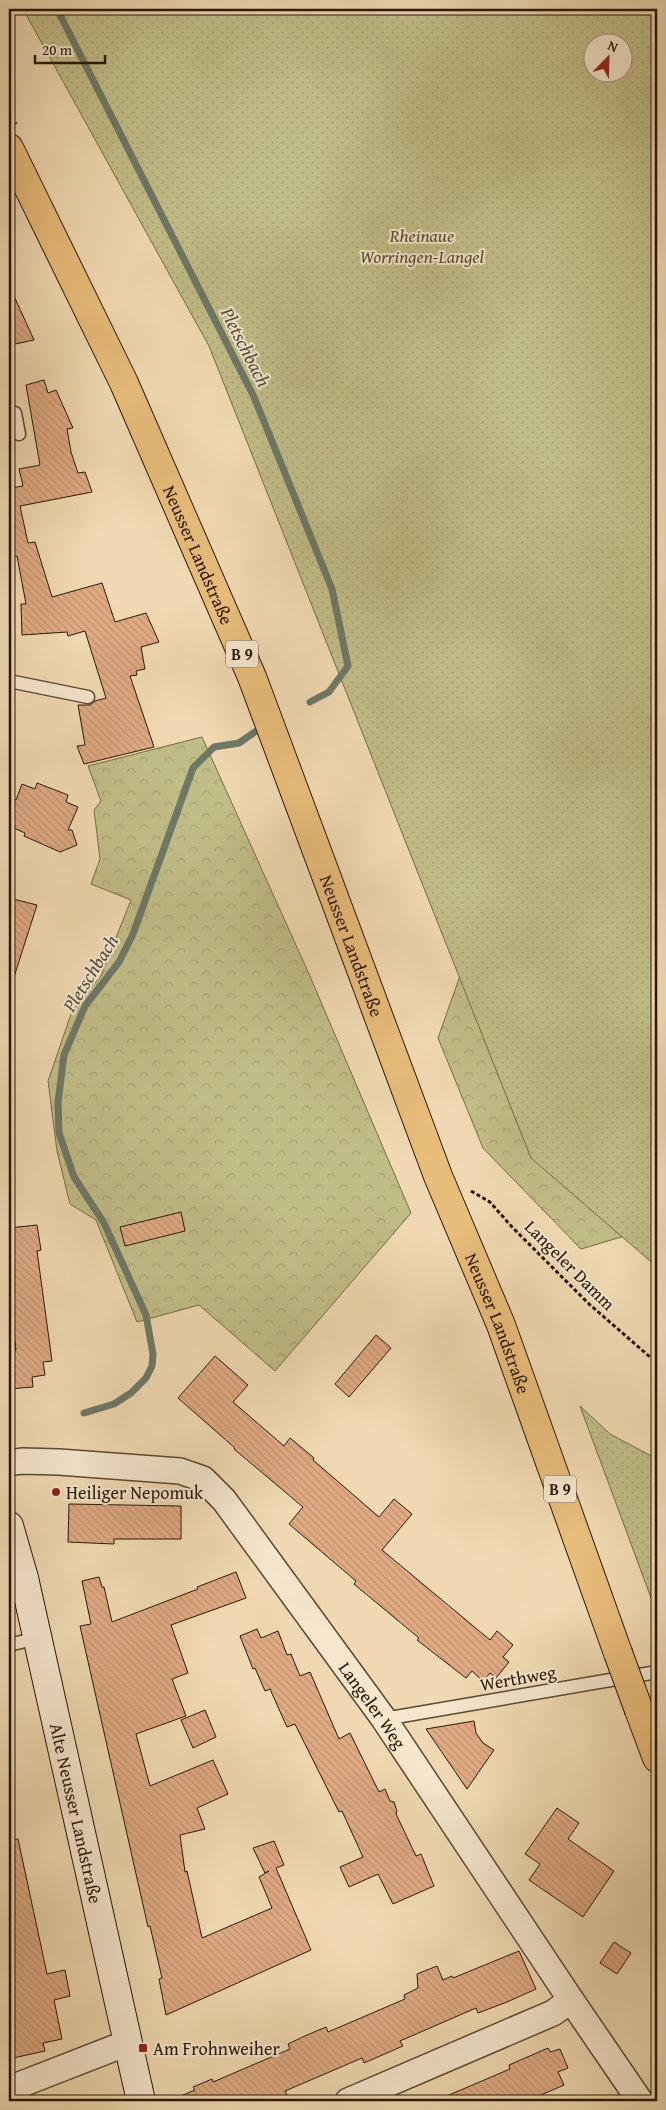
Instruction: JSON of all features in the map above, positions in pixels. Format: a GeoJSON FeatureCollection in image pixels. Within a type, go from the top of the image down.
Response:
{"type":"FeatureCollection","features":[{"type":"Feature","properties":{"kind":"main road","name":"Neusser Landstraße"},"geometry":{"type":"LineString","coordinates":[[9,148],[124,384],[252,677],[438,1176],[501,1325],[657,1758]]}},
{"type":"Feature","properties":{"kind":"main road","name":"Alte Neusser Landstraße"},"geometry":{"type":"LineString","coordinates":[[9,1526],[24,1578],[141,2101]]}},
{"type":"Feature","properties":{"kind":"street","name":"Langeler Weg"},"geometry":{"type":"LineString","coordinates":[[9,1462],[59,1462],[180,1471],[203,1479],[224,1500],[384,1719],[640,2101]]}},
{"type":"Feature","properties":{"kind":"street"},"geometry":{"type":"LineString","coordinates":[[348,2101],[554,2013],[571,2000]]}},
{"type":"Feature","properties":{"kind":"street"},"geometry":{"type":"LineString","coordinates":[[9,2089],[127,2043]]}},
{"type":"Feature","properties":{"kind":"lane"},"geometry":{"type":"LineString","coordinates":[[9,415],[15,413],[19,434]]}},
{"type":"Feature","properties":{"kind":"lane"},"geometry":{"type":"LineString","coordinates":[[9,681],[88,697]]}},
{"type":"Feature","properties":{"kind":"lane"},"geometry":{"type":"LineString","coordinates":[[9,1645],[37,1638]]}},
{"type":"Feature","properties":{"kind":"lane","name":"Werthweg"},"geometry":{"type":"LineString","coordinates":[[384,1719],[657,1672]]}},
{"type":"Feature","properties":{"kind":"path","name":"Langeler Damm"},"geometry":{"type":"LineString","coordinates":[[464,1188],[490,1202],[512,1227],[589,1304],[657,1363]]}},
{"type":"Feature","properties":{"kind":"green space","name":"Rheinaue Worringen-Langel"},"geometry":{"type":"Polygon","coordinates":[[[23,9],[657,9],[657,1267],[531,1158],[209,346],[23,9]]]}},
{"type":"Feature","properties":{"kind":"green space"},"geometry":{"type":"Polygon","coordinates":[[[202,737],[309,974],[411,1213],[275,1371],[199,1305],[137,1322],[96,1220],[70,1204],[57,1151],[48,1081],[71,1014],[86,990],[100,978],[131,900],[91,884],[100,859],[94,810],[101,801],[88,766],[202,737]]]}},
{"type":"Feature","properties":{"kind":"green space"},"geometry":{"type":"Polygon","coordinates":[[[461,973],[657,1169],[638,1232],[581,1249],[483,1148],[438,1038],[461,973]]]}},
{"type":"Feature","properties":{"kind":"green space"},"geometry":{"type":"Polygon","coordinates":[[[580,1406],[610,1434],[657,1459],[657,1614],[580,1406]]]}},
{"type":"Feature","properties":{"kind":"water"},"geometry":{"type":"Polygon","coordinates":[[[657,1169],[657,1208],[651,1201],[657,1169]]]}},
{"type":"Feature","properties":{"kind":"building"},"geometry":{"type":"Polygon","coordinates":[[[9,285],[34,340],[15,344],[9,328],[9,285]]]}},
{"type":"Feature","properties":{"kind":"building"},"geometry":{"type":"Polygon","coordinates":[[[44,380],[48,393],[56,390],[73,428],[67,429],[71,452],[78,473],[85,472],[92,492],[20,506],[28,543],[35,542],[52,597],[102,583],[115,622],[146,613],[159,642],[141,647],[145,669],[136,671],[137,675],[130,676],[154,747],[84,764],[77,746],[85,745],[78,705],[90,705],[95,701],[106,698],[85,631],[68,636],[67,632],[22,635],[21,604],[26,604],[17,556],[9,557],[9,493],[12,492],[11,488],[23,486],[19,469],[40,465],[26,385],[44,380]]]}},
{"type":"Feature","properties":{"kind":"building"},"geometry":{"type":"Polygon","coordinates":[[[37,783],[68,795],[66,802],[78,807],[68,830],[72,830],[77,845],[60,852],[24,836],[25,833],[9,826],[9,797],[16,800],[22,784],[35,789],[37,783]]]}},
{"type":"Feature","properties":{"kind":"building"},"geometry":{"type":"Polygon","coordinates":[[[9,898],[37,905],[13,980],[9,979],[9,898]]]}},
{"type":"Feature","properties":{"kind":"building"},"geometry":{"type":"Polygon","coordinates":[[[181,1212],[185,1231],[125,1246],[120,1227],[181,1212]]]}},
{"type":"Feature","properties":{"kind":"building"},"geometry":{"type":"Polygon","coordinates":[[[37,1225],[41,1250],[37,1251],[52,1361],[43,1362],[45,1375],[32,1377],[33,1387],[9,1389],[9,1351],[16,1350],[9,1294],[9,1228],[37,1225]]]}},
{"type":"Feature","properties":{"kind":"building"},"geometry":{"type":"Polygon","coordinates":[[[376,1335],[391,1348],[349,1397],[335,1384],[376,1335]]]}},
{"type":"Feature","properties":{"kind":"building"},"geometry":{"type":"Polygon","coordinates":[[[215,1356],[248,1385],[233,1402],[284,1446],[290,1438],[379,1517],[394,1499],[412,1514],[382,1550],[490,1640],[497,1631],[513,1645],[503,1657],[509,1662],[496,1678],[490,1673],[483,1681],[472,1671],[466,1678],[417,1640],[419,1638],[354,1584],[356,1581],[289,1524],[303,1507],[234,1449],[178,1398],[215,1356]]]}},
{"type":"Feature","properties":{"kind":"building"},"geometry":{"type":"Polygon","coordinates":[[[69,1504],[181,1506],[181,1539],[114,1539],[114,1544],[68,1542],[69,1504]]]}},
{"type":"Feature","properties":{"kind":"building"},"geometry":{"type":"Polygon","coordinates":[[[236,1572],[246,1598],[171,1625],[188,1673],[172,1679],[186,1716],[136,1734],[150,1786],[213,1760],[228,1794],[197,1808],[205,1829],[180,1835],[185,1872],[187,1871],[202,1938],[272,1908],[259,1877],[269,1871],[265,1873],[253,1848],[274,1841],[284,1865],[276,1868],[311,1950],[166,2015],[159,1979],[162,1978],[150,1926],[148,1927],[80,1626],[91,1624],[82,1581],[99,1577],[102,1587],[104,1587],[112,1622],[198,1589],[197,1587],[236,1572]]]}},
{"type":"Feature","properties":{"kind":"building"},"geometry":{"type":"Polygon","coordinates":[[[257,1629],[261,1638],[278,1631],[287,1655],[291,1654],[300,1676],[310,1672],[339,1739],[350,1733],[379,1792],[385,1789],[390,1801],[394,1802],[396,1814],[416,1856],[421,1854],[434,1886],[393,1904],[378,1874],[349,1887],[340,1867],[363,1857],[342,1811],[339,1812],[295,1724],[287,1727],[270,1689],[265,1691],[255,1668],[253,1669],[240,1636],[257,1629]]]}},
{"type":"Feature","properties":{"kind":"building"},"geometry":{"type":"Polygon","coordinates":[[[205,1710],[216,1737],[193,1748],[181,1720],[205,1710]]]}},
{"type":"Feature","properties":{"kind":"building"},"geometry":{"type":"Polygon","coordinates":[[[474,1721],[476,1733],[483,1743],[494,1750],[467,1789],[426,1729],[474,1721]]]}},
{"type":"Feature","properties":{"kind":"building"},"geometry":{"type":"Polygon","coordinates":[[[557,1808],[579,1823],[568,1839],[614,1871],[583,1917],[529,1880],[540,1864],[525,1854],[557,1808]]]}},
{"type":"Feature","properties":{"kind":"building"},"geometry":{"type":"Polygon","coordinates":[[[18,1839],[47,1974],[65,1970],[70,1996],[54,2000],[62,2039],[43,2043],[45,2051],[13,2058],[9,2040],[9,1840],[18,1839]]]}},
{"type":"Feature","properties":{"kind":"building"},"geometry":{"type":"Polygon","coordinates":[[[614,1942],[631,1953],[617,1974],[600,1963],[614,1942]]]}},
{"type":"Feature","properties":{"kind":"building"},"geometry":{"type":"Polygon","coordinates":[[[519,1951],[536,1989],[507,2002],[478,2013],[476,2008],[400,2041],[403,2046],[364,2063],[362,2058],[285,2091],[287,2095],[272,2101],[169,2101],[195,2090],[193,2087],[212,2079],[213,2082],[290,2049],[288,2044],[307,2035],[326,2027],[328,2032],[405,1999],[404,1995],[418,1988],[417,1974],[437,1966],[443,1980],[452,1976],[453,1978],[519,1951]]]}},
{"type":"Feature","properties":{"kind":"building"},"geometry":{"type":"Polygon","coordinates":[[[548,2048],[550,2052],[560,2049],[568,2068],[558,2072],[564,2085],[527,2101],[435,2101],[510,2069],[509,2065],[548,2048]]]}},
{"type":"Feature","properties":{"kind":"waterway","name":"Pletschbach"},"geometry":{"type":"LineString","coordinates":[[57,9],[254,397],[332,589],[348,666],[329,692],[310,702]]}},
{"type":"Feature","properties":{"kind":"waterway","name":"Pletschbach"},"geometry":{"type":"LineString","coordinates":[[84,1413],[114,1404],[131,1393],[146,1378],[152,1366],[153,1354],[146,1315],[104,1223],[74,1177],[59,1133],[58,1102],[64,1055],[85,1006],[119,962],[133,934],[193,768],[214,747],[239,743],[265,725]]}},
{"type":"Feature","properties":{"kind":"place","name":"Heiliger Nepomuk"},"geometry":{"type":"Point","coordinates":[56,1492]}},
{"type":"Feature","properties":{"kind":"place","name":"Am Frohnweiher"},"geometry":{"type":"Point","coordinates":[143,2048]}}]}
